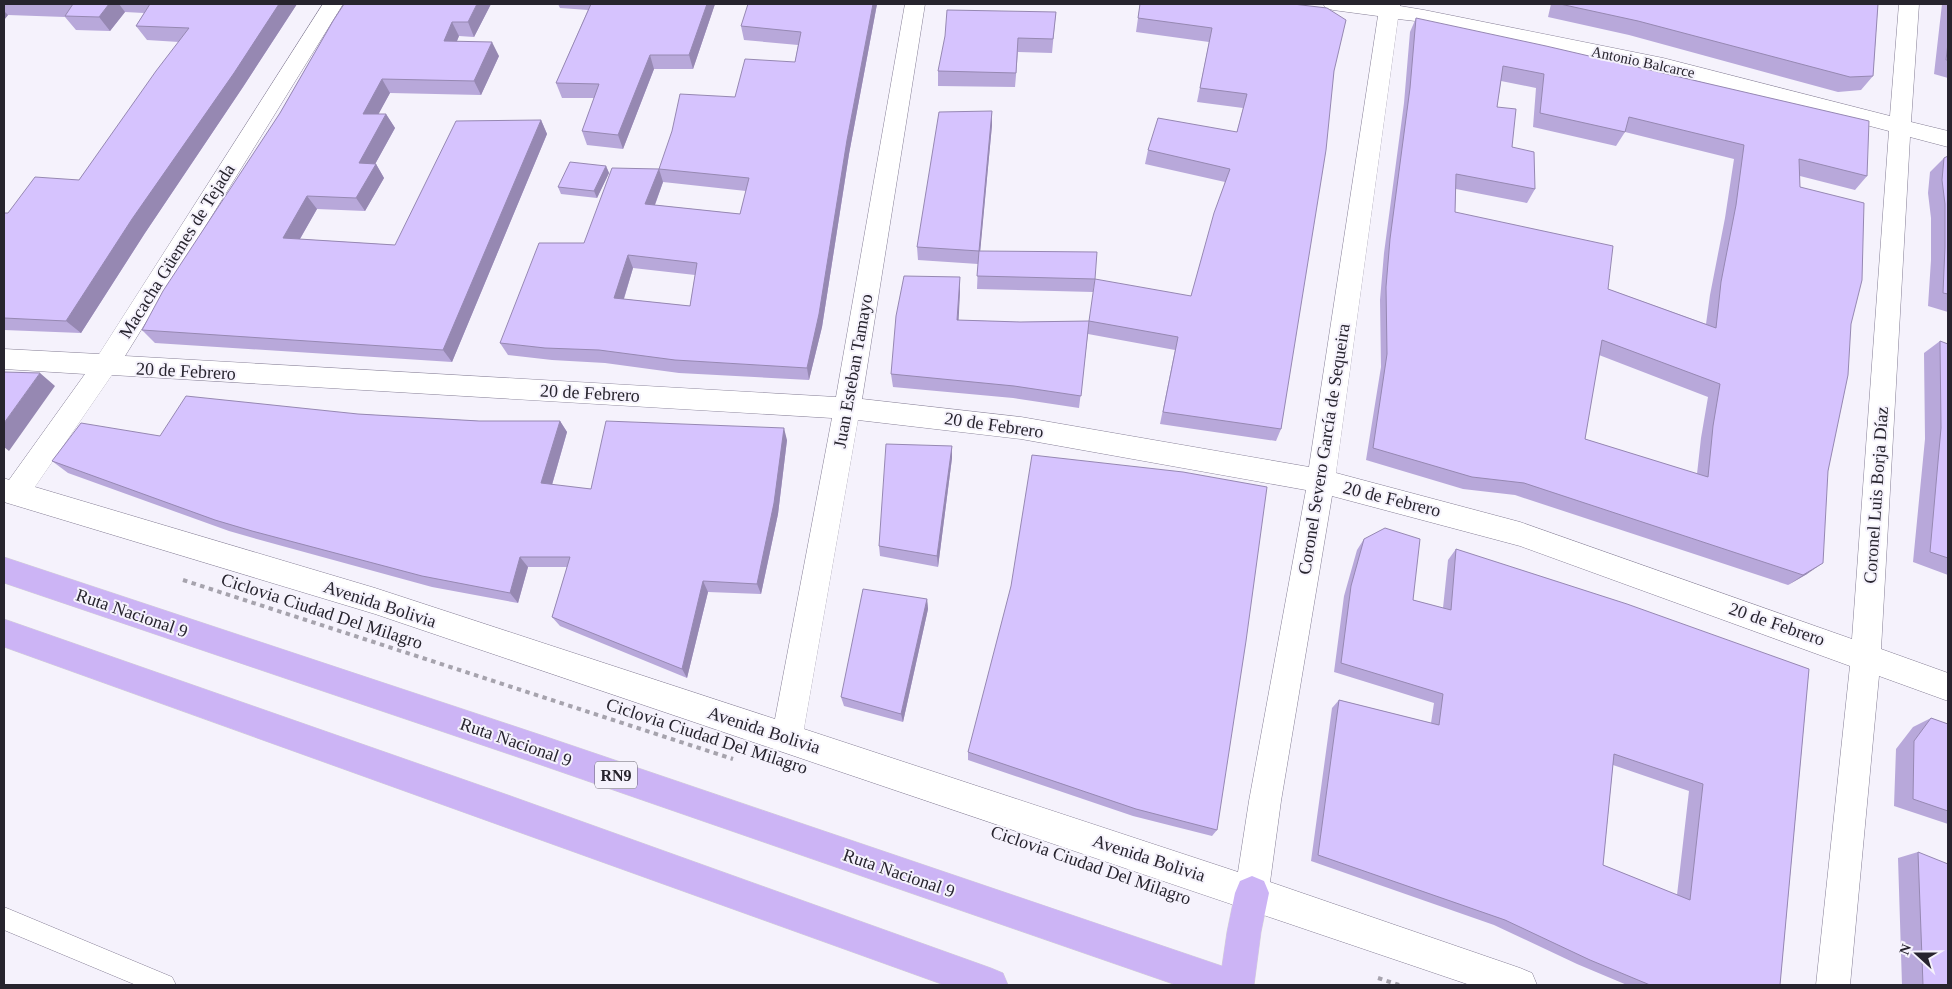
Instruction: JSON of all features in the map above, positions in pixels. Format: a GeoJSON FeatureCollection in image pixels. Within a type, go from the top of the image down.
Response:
{"type":"FeatureCollection","features":[{"type":"Feature","properties":{"kind":"main road","name":"Ruta Nacional 9"},"geometry":{"type":"LineString","coordinates":[[4,570],[559,756],[1226,985]]}},
{"type":"Feature","properties":{"kind":"main road"},"geometry":{"type":"LineString","coordinates":[[4,633],[508,811],[991,985]]}},
{"type":"Feature","properties":{"kind":"main road"},"geometry":{"type":"LineString","coordinates":[[1238,985],[1244,932],[1252,892]]}},
{"type":"Feature","properties":{"kind":"street","name":"Macacha Güemes de Tejada"},"geometry":{"type":"LineString","coordinates":[[9,492],[105,366],[333,4]]}},
{"type":"Feature","properties":{"kind":"street","name":"Juan Esteban Tamayo"},"geometry":{"type":"LineString","coordinates":[[787,737],[847,408],[915,4]]}},
{"type":"Feature","properties":{"kind":"street","name":"Antonio Balcarce"},"geometry":{"type":"LineString","coordinates":[[1333,4],[1389,8],[1663,65],[1948,139]]}},
{"type":"Feature","properties":{"kind":"street","name":"Coronel Luis Borja Díaz"},"geometry":{"type":"LineString","coordinates":[[1833,985],[1866,656],[1900,126],[1910,4]]}},
{"type":"Feature","properties":{"kind":"street","name":"Coronel Severo García de Sequeira"},"geometry":{"type":"LineString","coordinates":[[1252,892],[1265,801],[1321,481],[1389,8]]}},
{"type":"Feature","properties":{"kind":"street","name":"20 de Febrero"},"geometry":{"type":"LineString","coordinates":[[4,360],[847,408],[930,416],[1021,428],[1321,481],[1520,534],[1866,656],[1948,687]]}},
{"type":"Feature","properties":{"kind":"street","name":"Avenida Bolivia"},"geometry":{"type":"LineString","coordinates":[[9,492],[375,601],[1252,892],[1520,985]]}},
{"type":"Feature","properties":{"kind":"lane"},"geometry":{"type":"LineString","coordinates":[[4,918],[164,985]]}},
{"type":"Feature","properties":{"kind":"path","name":"Ciclovia Ciudad Del Milagro"},"geometry":{"type":"LineString","coordinates":[[182,580],[734,760]]}},
{"type":"Feature","properties":{"kind":"path"},"geometry":{"type":"LineString","coordinates":[[1372,976],[1399,985]]}},
{"type":"Feature","properties":{"kind":"building"},"geometry":{"type":"Polygon","coordinates":[[[73,4],[109,4],[99,17],[65,16],[73,4]]]}},
{"type":"Feature","properties":{"kind":"building"},"geometry":{"type":"Polygon","coordinates":[[[150,4],[279,4],[234,73],[132,219],[66,321],[4,318],[4,213],[8,213],[35,177],[79,180],[156,71],[189,28],[136,26],[150,4]]]}},
{"type":"Feature","properties":{"kind":"building"},"geometry":{"type":"Polygon","coordinates":[[[344,4],[477,4],[468,22],[452,22],[444,41],[492,42],[474,81],[382,79],[363,114],[386,114],[359,163],[376,164],[356,198],[307,196],[283,238],[395,245],[456,121],[541,120],[443,350],[142,330],[163,291],[280,113],[344,4]]]}},
{"type":"Feature","properties":{"kind":"building"},"geometry":{"type":"Polygon","coordinates":[[[591,4],[707,4],[689,55],[650,55],[618,135],[582,131],[599,84],[556,83],[591,4]]]}},
{"type":"Feature","properties":{"kind":"building"},"geometry":{"type":"Polygon","coordinates":[[[748,4],[873,4],[847,140],[819,314],[807,368],[675,360],[599,350],[545,348],[500,343],[539,243],[584,243],[612,168],[659,169],[672,131],[680,94],[735,97],[745,59],[795,62],[801,32],[741,26],[748,4]],[[659,169],[645,204],[740,214],[749,178],[659,169]],[[628,255],[614,298],[690,306],[697,263],[628,255]]]}},
{"type":"Feature","properties":{"kind":"building"},"geometry":{"type":"Polygon","coordinates":[[[1140,4],[1293,4],[1327,8],[1346,20],[1334,71],[1326,150],[1281,429],[1163,412],[1178,337],[1089,321],[1095,279],[1191,296],[1214,213],[1230,169],[1148,150],[1158,118],[1237,132],[1247,94],[1200,88],[1212,28],[1138,18],[1140,4]]]}},
{"type":"Feature","properties":{"kind":"building"},"geometry":{"type":"Polygon","coordinates":[[[1560,4],[1878,4],[1873,76],[1850,77],[1638,21],[1560,4]]]}},
{"type":"Feature","properties":{"kind":"building"},"geometry":{"type":"Polygon","coordinates":[[[947,10],[1056,12],[1053,39],[1018,38],[1016,73],[938,71],[945,36],[947,10]]]}},
{"type":"Feature","properties":{"kind":"building"},"geometry":{"type":"Polygon","coordinates":[[[1416,18],[1546,46],[1869,121],[1867,176],[1799,159],[1800,187],[1864,203],[1862,280],[1851,324],[1848,375],[1828,471],[1823,563],[1803,575],[1524,483],[1472,477],[1373,448],[1387,354],[1386,287],[1390,239],[1410,88],[1416,18]],[[1503,66],[1497,107],[1516,109],[1512,147],[1534,152],[1535,189],[1456,174],[1455,212],[1613,246],[1608,289],[1716,328],[1721,282],[1736,205],[1744,145],[1629,117],[1625,132],[1540,113],[1544,74],[1503,66]],[[1602,340],[1585,439],[1708,477],[1713,426],[1720,384],[1602,340]]]}},
{"type":"Feature","properties":{"kind":"building"},"geometry":{"type":"Polygon","coordinates":[[[1948,43],[1948,60],[1946,60],[1948,43]]]}},
{"type":"Feature","properties":{"kind":"building"},"geometry":{"type":"Polygon","coordinates":[[[992,111],[979,251],[917,247],[939,112],[992,111]]]}},
{"type":"Feature","properties":{"kind":"building"},"geometry":{"type":"Polygon","coordinates":[[[1948,156],[1948,294],[1943,293],[1945,204],[1942,180],[1944,158],[1948,156]]]}},
{"type":"Feature","properties":{"kind":"building"},"geometry":{"type":"Polygon","coordinates":[[[570,162],[606,166],[594,191],[558,187],[570,162]]]}},
{"type":"Feature","properties":{"kind":"building"},"geometry":{"type":"Polygon","coordinates":[[[979,251],[1097,252],[1095,279],[977,276],[979,251]]]}},
{"type":"Feature","properties":{"kind":"building"},"geometry":{"type":"Polygon","coordinates":[[[904,276],[960,277],[957,320],[1020,322],[1089,321],[1081,396],[1014,386],[891,374],[896,316],[904,276]]]}},
{"type":"Feature","properties":{"kind":"building"},"geometry":{"type":"Polygon","coordinates":[[[1940,341],[1948,344],[1948,558],[1930,552],[1941,428],[1940,341]]]}},
{"type":"Feature","properties":{"kind":"building"},"geometry":{"type":"Polygon","coordinates":[[[4,372],[40,373],[4,423],[4,372]]]}},
{"type":"Feature","properties":{"kind":"building"},"geometry":{"type":"Polygon","coordinates":[[[186,396],[358,414],[479,421],[560,421],[541,483],[591,489],[606,421],[784,428],[774,503],[757,584],[703,581],[682,669],[552,617],[570,557],[520,557],[510,593],[422,576],[252,531],[215,520],[52,461],[81,423],[160,436],[186,396]]]}},
{"type":"Feature","properties":{"kind":"building"},"geometry":{"type":"Polygon","coordinates":[[[886,444],[952,446],[937,556],[879,546],[886,444]]]}},
{"type":"Feature","properties":{"kind":"building"},"geometry":{"type":"Polygon","coordinates":[[[1032,455],[1183,472],[1267,487],[1217,830],[1136,809],[968,752],[1011,586],[1032,455]]]}},
{"type":"Feature","properties":{"kind":"building"},"geometry":{"type":"Polygon","coordinates":[[[1385,528],[1420,539],[1413,600],[1451,610],[1456,549],[1627,604],[1809,669],[1780,985],[1650,985],[1590,960],[1505,920],[1318,855],[1339,700],[1439,725],[1443,694],[1341,663],[1351,586],[1364,539],[1385,528]],[[1614,754],[1603,865],[1690,900],[1703,784],[1614,754]]]}},
{"type":"Feature","properties":{"kind":"building"},"geometry":{"type":"Polygon","coordinates":[[[863,589],[927,599],[901,714],[841,697],[863,589]]]}},
{"type":"Feature","properties":{"kind":"building"},"geometry":{"type":"Polygon","coordinates":[[[1931,718],[1948,724],[1948,811],[1913,799],[1914,741],[1931,718]]]}},
{"type":"Feature","properties":{"kind":"building"},"geometry":{"type":"Polygon","coordinates":[[[1918,852],[1948,864],[1948,985],[1923,985],[1918,852]]]}}]}
